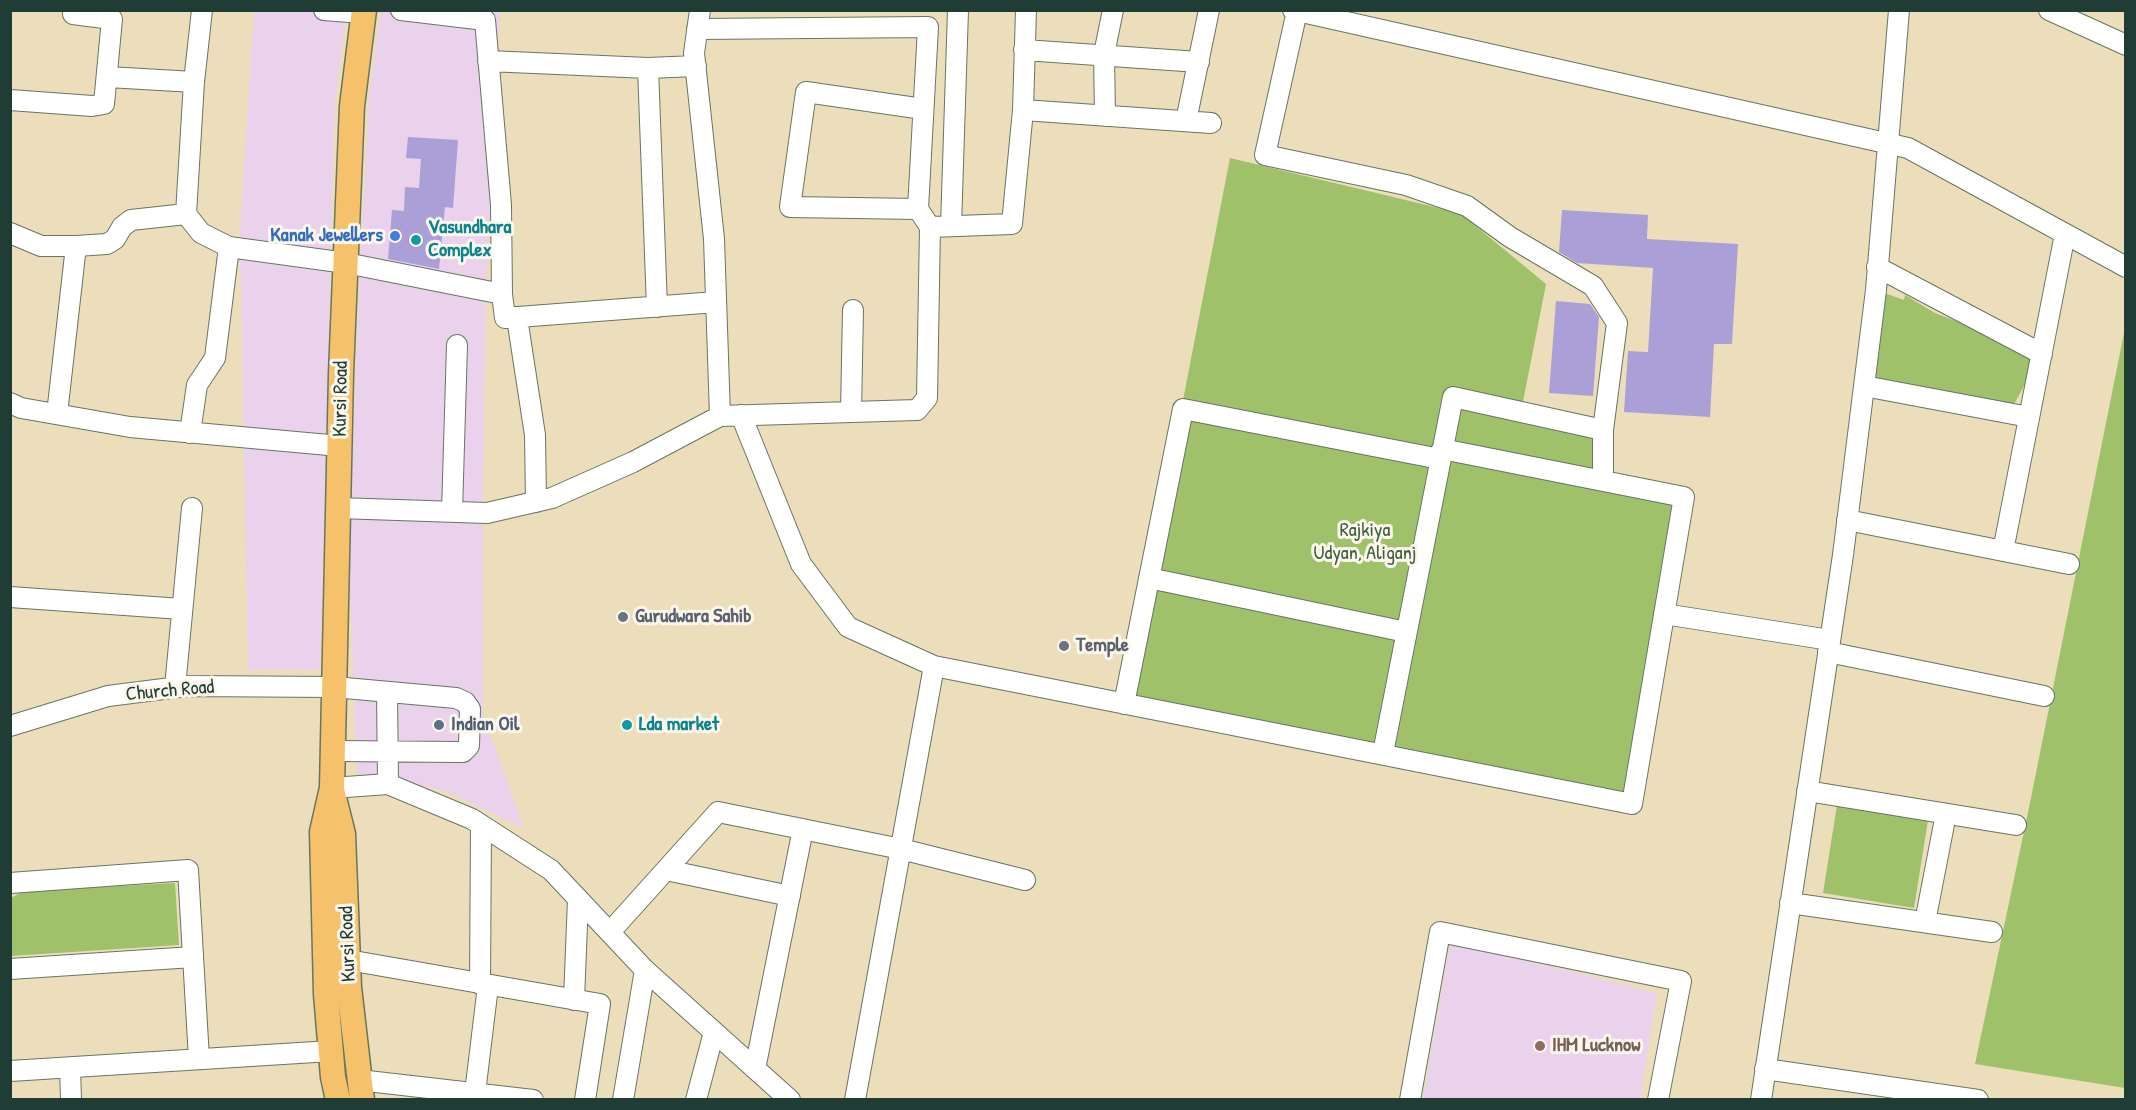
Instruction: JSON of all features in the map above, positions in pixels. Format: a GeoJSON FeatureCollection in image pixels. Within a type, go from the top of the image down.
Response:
{"type":"FeatureCollection","features":[{"type":"Feature","properties":{"kind":"main road","name":"Kursi Road"},"geometry":{"type":"LineString","coordinates":[[338,1100],[333,1077],[326,994],[322,832],[332,788],[339,446],[352,106],[364,12]]}},
{"type":"Feature","properties":{"kind":"main road","name":"Kursi Road"},"geometry":{"type":"LineString","coordinates":[[332,788],[343,834],[348,960],[360,1090]]}},
{"type":"Feature","properties":{"kind":"street"},"geometry":{"type":"LineString","coordinates":[[202,10],[194,82],[186,214],[201,233],[229,247],[346,263],[502,294]]}},
{"type":"Feature","properties":{"kind":"street"},"geometry":{"type":"LineString","coordinates":[[324,10],[364,12]]}},
{"type":"Feature","properties":{"kind":"street"},"geometry":{"type":"LineString","coordinates":[[401,10],[485,20],[501,205],[502,294],[505,318],[716,302]]}},
{"type":"Feature","properties":{"kind":"street"},"geometry":{"type":"LineString","coordinates":[[951,226],[958,10]]}},
{"type":"Feature","properties":{"kind":"street"},"geometry":{"type":"LineString","coordinates":[[930,227],[1012,224],[1023,110],[1026,10]]}},
{"type":"Feature","properties":{"kind":"street"},"geometry":{"type":"LineString","coordinates":[[1105,116],[1104,54],[1113,10]]}},
{"type":"Feature","properties":{"kind":"street"},"geometry":{"type":"LineString","coordinates":[[1186,121],[1209,10]]}},
{"type":"Feature","properties":{"kind":"street"},"geometry":{"type":"LineString","coordinates":[[1761,1100],[1829,646],[1864,386],[1877,267],[1899,10]]}},
{"type":"Feature","properties":{"kind":"street"},"geometry":{"type":"LineString","coordinates":[[2049,10],[2078,17],[2126,45]]}},
{"type":"Feature","properties":{"kind":"street"},"geometry":{"type":"LineString","coordinates":[[1603,480],[1603,430],[1617,323],[1593,286],[1510,237],[1467,206],[1406,185],[1265,155],[1295,11],[1908,148],[2126,267]]}},
{"type":"Feature","properties":{"kind":"street"},"geometry":{"type":"LineString","coordinates":[[10,100],[101,106],[106,101],[112,19],[82,13]]}},
{"type":"Feature","properties":{"kind":"street"},"geometry":{"type":"LineString","coordinates":[[338,508],[487,513],[552,498],[633,462],[720,416],[917,410],[927,398],[930,227],[918,209],[928,27],[699,20],[694,53],[714,239],[720,416]]}},
{"type":"Feature","properties":{"kind":"street"},"geometry":{"type":"LineString","coordinates":[[1024,50],[1199,62]]}},
{"type":"Feature","properties":{"kind":"street"},"geometry":{"type":"LineString","coordinates":[[488,61],[648,68],[696,66]]}},
{"type":"Feature","properties":{"kind":"street"},"geometry":{"type":"LineString","coordinates":[[648,68],[657,307]]}},
{"type":"Feature","properties":{"kind":"street"},"geometry":{"type":"LineString","coordinates":[[108,77],[194,82]]}},
{"type":"Feature","properties":{"kind":"street"},"geometry":{"type":"LineString","coordinates":[[918,209],[790,207],[806,92],[923,109]]}},
{"type":"Feature","properties":{"kind":"street"},"geometry":{"type":"LineString","coordinates":[[1023,110],[1211,123]]}},
{"type":"Feature","properties":{"kind":"street"},"geometry":{"type":"LineString","coordinates":[[10,233],[41,246],[107,244],[116,239],[122,227],[131,220],[186,214]]}},
{"type":"Feature","properties":{"kind":"street"},"geometry":{"type":"LineString","coordinates":[[2003,551],[2065,234]]}},
{"type":"Feature","properties":{"kind":"street"},"geometry":{"type":"LineString","coordinates":[[57,414],[76,246]]}},
{"type":"Feature","properties":{"kind":"street"},"geometry":{"type":"LineString","coordinates":[[190,433],[197,386],[215,358],[229,247]]}},
{"type":"Feature","properties":{"kind":"street"},"geometry":{"type":"LineString","coordinates":[[1877,267],[2042,354]]}},
{"type":"Feature","properties":{"kind":"street"},"geometry":{"type":"LineString","coordinates":[[851,412],[853,310]]}},
{"type":"Feature","properties":{"kind":"street"},"geometry":{"type":"LineString","coordinates":[[517,318],[535,435],[536,502]]}},
{"type":"Feature","properties":{"kind":"street"},"geometry":{"type":"LineString","coordinates":[[452,512],[457,345]]}},
{"type":"Feature","properties":{"kind":"street"},"geometry":{"type":"LineString","coordinates":[[1864,386],[2029,417]]}},
{"type":"Feature","properties":{"kind":"street"},"geometry":{"type":"LineString","coordinates":[[1383,753],[1453,397],[1603,430]]}},
{"type":"Feature","properties":{"kind":"street"},"geometry":{"type":"LineString","coordinates":[[10,403],[21,408],[130,427],[339,446]]}},
{"type":"Feature","properties":{"kind":"street"},"geometry":{"type":"LineString","coordinates":[[741,415],[801,564],[848,627],[934,666],[1124,704],[1383,753],[1632,804],[1684,497],[1603,480],[1183,409],[1124,704]]}},
{"type":"Feature","properties":{"kind":"street"},"geometry":{"type":"LineString","coordinates":[[175,687],[192,508]]}},
{"type":"Feature","properties":{"kind":"street"},"geometry":{"type":"LineString","coordinates":[[1847,520],[2069,564]]}},
{"type":"Feature","properties":{"kind":"street"},"geometry":{"type":"LineString","coordinates":[[1149,578],[1407,632]]}},
{"type":"Feature","properties":{"kind":"street"},"geometry":{"type":"LineString","coordinates":[[10,597],[182,609]]}},
{"type":"Feature","properties":{"kind":"street"},"geometry":{"type":"LineString","coordinates":[[1664,614],[1829,646],[2044,696]]}},
{"type":"Feature","properties":{"kind":"street"},"geometry":{"type":"LineString","coordinates":[[855,1100],[934,666]]}},
{"type":"Feature","properties":{"kind":"street","name":"Church Road"},"geometry":{"type":"LineString","coordinates":[[10,726],[108,696],[175,687],[334,687],[456,698],[465,702],[470,709],[469,746],[463,752],[388,752]]}},
{"type":"Feature","properties":{"kind":"street"},"geometry":{"type":"LineString","coordinates":[[387,692],[388,784]]}},
{"type":"Feature","properties":{"kind":"street"},"geometry":{"type":"LineString","coordinates":[[333,750],[388,752]]}},
{"type":"Feature","properties":{"kind":"street"},"geometry":{"type":"LineString","coordinates":[[332,788],[388,784],[472,819],[551,870],[645,970],[790,1100]]}},
{"type":"Feature","properties":{"kind":"street"},"geometry":{"type":"LineString","coordinates":[[1808,791],[2016,825]]}},
{"type":"Feature","properties":{"kind":"street"},"geometry":{"type":"LineString","coordinates":[[610,932],[718,812],[901,849],[1025,880]]}},
{"type":"Feature","properties":{"kind":"street"},"geometry":{"type":"LineString","coordinates":[[1925,922],[1946,814]]}},
{"type":"Feature","properties":{"kind":"street"},"geometry":{"type":"LineString","coordinates":[[475,1093],[484,985],[481,826]]}},
{"type":"Feature","properties":{"kind":"street"},"geometry":{"type":"LineString","coordinates":[[755,1069],[803,829]]}},
{"type":"Feature","properties":{"kind":"street"},"geometry":{"type":"LineString","coordinates":[[10,883],[188,870],[199,1059]]}},
{"type":"Feature","properties":{"kind":"street"},"geometry":{"type":"LineString","coordinates":[[666,870],[790,896]]}},
{"type":"Feature","properties":{"kind":"street"},"geometry":{"type":"LineString","coordinates":[[574,1000],[579,899]]}},
{"type":"Feature","properties":{"kind":"street"},"geometry":{"type":"LineString","coordinates":[[1790,903],[1992,932]]}},
{"type":"Feature","properties":{"kind":"street"},"geometry":{"type":"LineString","coordinates":[[1410,1100],[1440,932],[1681,981],[1658,1100]]}},
{"type":"Feature","properties":{"kind":"street"},"geometry":{"type":"LineString","coordinates":[[10,969],[193,957]]}},
{"type":"Feature","properties":{"kind":"street"},"geometry":{"type":"LineString","coordinates":[[348,960],[600,1004],[585,1100]]}},
{"type":"Feature","properties":{"kind":"street"},"geometry":{"type":"LineString","coordinates":[[623,1100],[645,970]]}},
{"type":"Feature","properties":{"kind":"street"},"geometry":{"type":"LineString","coordinates":[[696,1100],[714,1032]]}},
{"type":"Feature","properties":{"kind":"street"},"geometry":{"type":"LineString","coordinates":[[10,1071],[331,1051]]}},
{"type":"Feature","properties":{"kind":"street"},"geometry":{"type":"LineString","coordinates":[[70,1068],[71,1100]]}},
{"type":"Feature","properties":{"kind":"street"},"geometry":{"type":"LineString","coordinates":[[1765,1068],[1978,1100]]}},
{"type":"Feature","properties":{"kind":"street"},"geometry":{"type":"LineString","coordinates":[[360,1090],[475,1093],[525,1099]]}},
{"type":"Feature","properties":{"kind":"shaded area"},"geometry":{"type":"Polygon","coordinates":[[[254,11],[347,11],[335,102],[320,670],[248,670],[240,229],[254,11]]]}},
{"type":"Feature","properties":{"kind":"shaded area"},"geometry":{"type":"Polygon","coordinates":[[[381,11],[500,11],[486,281],[483,714],[524,828],[443,790],[356,773],[349,538],[369,97],[381,11]]]}},
{"type":"Feature","properties":{"kind":"shaded area","name":"IHM Lucknow"},"geometry":{"type":"Polygon","coordinates":[[[1450,942],[1657,993],[1640,1099],[1423,1100],[1450,942]]]}},
{"type":"Feature","properties":{"kind":"green space","name":"Rajkiya Udyan, Aliganj"},"geometry":{"type":"Polygon","coordinates":[[[1230,158],[1460,213],[1546,284],[1521,412],[1603,430],[1603,481],[1684,497],[1632,804],[1124,704],[1230,158]]]}},
{"type":"Feature","properties":{"kind":"green space"},"geometry":{"type":"Polygon","coordinates":[[[1876,290],[1904,300],[1905,295],[1935,313],[2042,354],[2009,413],[1864,386],[1876,290]]]}},
{"type":"Feature","properties":{"kind":"green space"},"geometry":{"type":"Polygon","coordinates":[[[2125,328],[2125,1088],[1975,1064],[2125,328]]]}},
{"type":"Feature","properties":{"kind":"green space"},"geometry":{"type":"Polygon","coordinates":[[[1837,805],[1928,820],[1914,908],[1823,893],[1837,805]]]}},
{"type":"Feature","properties":{"kind":"green space"},"geometry":{"type":"Polygon","coordinates":[[[175,883],[179,945],[11,956],[11,898],[23,891],[175,883]]]}},
{"type":"Feature","properties":{"kind":"building"},"geometry":{"type":"Polygon","coordinates":[[[408,137],[458,140],[453,208],[445,207],[439,269],[388,259],[392,210],[404,211],[405,187],[419,188],[421,159],[406,158],[408,137]]]}},
{"type":"Feature","properties":{"kind":"building"},"geometry":{"type":"Polygon","coordinates":[[[1562,210],[1648,215],[1647,239],[1738,244],[1732,344],[1714,344],[1710,417],[1624,412],[1628,351],[1648,352],[1653,268],[1577,263],[1559,252],[1562,210]]]}},
{"type":"Feature","properties":{"kind":"building"},"geometry":{"type":"Polygon","coordinates":[[[1556,301],[1590,304],[1599,317],[1593,396],[1549,393],[1556,301]]]}},
{"type":"Feature","properties":{"kind":"place","name":"Kanak Jewellers"},"geometry":{"type":"Point","coordinates":[395,236]}},
{"type":"Feature","properties":{"kind":"place","name":"Vasundhara Complex"},"geometry":{"type":"Point","coordinates":[416,240]}},
{"type":"Feature","properties":{"kind":"place","name":"Gurudwara Sahib"},"geometry":{"type":"Point","coordinates":[623,617]}},
{"type":"Feature","properties":{"kind":"place","name":"Temple"},"geometry":{"type":"Point","coordinates":[1064,646]}},
{"type":"Feature","properties":{"kind":"place","name":"Indian Oil"},"geometry":{"type":"Point","coordinates":[439,725]}},
{"type":"Feature","properties":{"kind":"place","name":"Lda market"},"geometry":{"type":"Point","coordinates":[627,725]}},
{"type":"Feature","properties":{"kind":"place","name":"IHM Lucknow"},"geometry":{"type":"Point","coordinates":[1540,1046]}}]}
